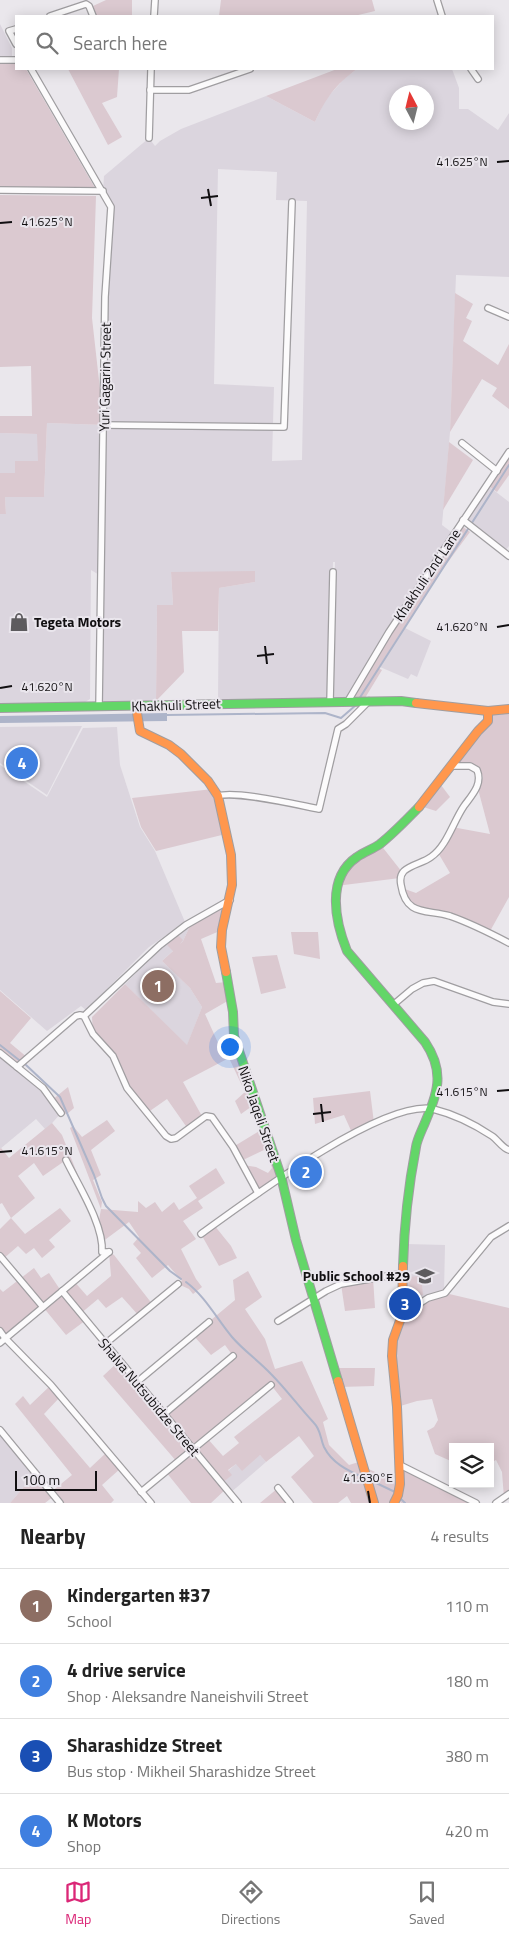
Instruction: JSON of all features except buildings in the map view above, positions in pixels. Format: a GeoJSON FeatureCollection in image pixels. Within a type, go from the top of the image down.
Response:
{"type":"FeatureCollection","features":[{"type":"Feature","properties":{"kind":"street"},"geometry":{"type":"LineString","coordinates":[[154,15],[155,0]]}},
{"type":"Feature","properties":{"kind":"street"},"geometry":{"type":"LineString","coordinates":[[437,0],[442,15]]}},
{"type":"Feature","properties":{"kind":"street"},"geometry":{"type":"LineString","coordinates":[[53,15],[86,4],[89,6],[93,15]]}},
{"type":"Feature","properties":{"kind":"street"},"geometry":{"type":"LineString","coordinates":[[15,29],[9,31],[15,42]]}},
{"type":"Feature","properties":{"kind":"street"},"geometry":{"type":"LineString","coordinates":[[0,60],[15,60]]}},
{"type":"Feature","properties":{"kind":"street","name":"Yuri Gagarin Street"},"geometry":{"type":"LineString","coordinates":[[32,70],[111,207],[105,297],[99,707]]}},
{"type":"Feature","properties":{"kind":"street"},"geometry":{"type":"LineString","coordinates":[[150,138],[151,70]]}},
{"type":"Feature","properties":{"kind":"street"},"geometry":{"type":"LineString","coordinates":[[150,90],[189,90],[247,70]]}},
{"type":"Feature","properties":{"kind":"street"},"geometry":{"type":"LineString","coordinates":[[472,70],[478,79]]}},
{"type":"Feature","properties":{"kind":"street"},"geometry":{"type":"LineString","coordinates":[[0,190],[103,191]]}},
{"type":"Feature","properties":{"kind":"street"},"geometry":{"type":"LineString","coordinates":[[104,425],[284,427],[292,202]]}},
{"type":"Feature","properties":{"kind":"street"},"geometry":{"type":"LineString","coordinates":[[488,308],[509,317]]}},
{"type":"Feature","properties":{"kind":"street"},"geometry":{"type":"LineString","coordinates":[[462,443],[497,470]]}},
{"type":"Feature","properties":{"kind":"street","name":"Khakhuli 2nd Lane"},"geometry":{"type":"LineString","coordinates":[[350,701],[389,632],[509,452]]}},
{"type":"Feature","properties":{"kind":"street"},"geometry":{"type":"LineString","coordinates":[[463,520],[509,556]]}},
{"type":"Feature","properties":{"kind":"street"},"geometry":{"type":"LineString","coordinates":[[330,702],[333,572]]}},
{"type":"Feature","properties":{"kind":"street"},"geometry":{"type":"LineString","coordinates":[[218,796],[222,794],[239,795],[319,809],[338,729],[346,724],[366,701],[401,701],[488,711],[509,709]]}},
{"type":"Feature","properties":{"kind":"street","name":"Khakhuli Street"},"geometry":{"type":"LineString","coordinates":[[0,708],[366,701]]}},
{"type":"Feature","properties":{"kind":"street","name":"Niko Jaqeli Street"},"geometry":{"type":"LineString","coordinates":[[136,706],[140,731],[169,745],[181,754],[195,767],[218,796],[231,855],[232,885],[222,930],[221,947],[233,1012],[234,1036],[238,1053],[281,1176],[296,1240],[373,1500]]}},
{"type":"Feature","properties":{"kind":"street"},"geometry":{"type":"LineString","coordinates":[[394,1503],[400,1484],[400,1465],[392,1356],[393,1340],[402,1315],[404,1244],[416,1145],[437,1094],[437,1068],[433,1054],[425,1042],[347,952],[340,936],[336,886],[343,870],[356,857],[380,844],[420,806],[478,731],[488,721],[488,711]]}},
{"type":"Feature","properties":{"kind":"street"},"geometry":{"type":"LineString","coordinates":[[451,766],[462,765],[477,770],[480,776],[478,786],[461,810],[442,846],[430,858],[418,862],[402,872],[400,878],[406,901],[413,908],[449,916],[509,943]]}},
{"type":"Feature","properties":{"kind":"street"},"geometry":{"type":"LineString","coordinates":[[17,1067],[76,1016],[84,1016],[160,945],[186,926],[230,900]]}},
{"type":"Feature","properties":{"kind":"street"},"geometry":{"type":"LineString","coordinates":[[394,1005],[423,982],[434,981],[492,1002],[509,1004]]}},
{"type":"Feature","properties":{"kind":"street"},"geometry":{"type":"LineString","coordinates":[[84,1016],[92,1034],[114,1056],[127,1088],[166,1136],[171,1139],[176,1138],[206,1116],[212,1117],[233,1147],[258,1193]]}},
{"type":"Feature","properties":{"kind":"street"},"geometry":{"type":"LineString","coordinates":[[0,1053],[43,1088],[61,1113]]}},
{"type":"Feature","properties":{"kind":"street"},"geometry":{"type":"LineString","coordinates":[[201,1234],[281,1176],[374,1123],[415,1108],[431,1109],[473,1124],[494,1137],[505,1149],[509,1150]]}},
{"type":"Feature","properties":{"kind":"street"},"geometry":{"type":"LineString","coordinates":[[0,1343],[108,1252],[102,1252],[99,1227],[66,1160]]}},
{"type":"Feature","properties":{"kind":"street"},"geometry":{"type":"LineString","coordinates":[[402,1315],[428,1298],[445,1293],[491,1237],[509,1226]]}},
{"type":"Feature","properties":{"kind":"street"},"geometry":{"type":"LineString","coordinates":[[0,1256],[43,1307]]}},
{"type":"Feature","properties":{"kind":"street"},"geometry":{"type":"LineString","coordinates":[[278,1321],[314,1298],[341,1284],[404,1273]]}},
{"type":"Feature","properties":{"kind":"street"},"geometry":{"type":"LineString","coordinates":[[105,1344],[178,1284]]}},
{"type":"Feature","properties":{"kind":"street","name":"Shalva Nutsubidze Street"},"geometry":{"type":"LineString","coordinates":[[62,1291],[238,1503]]}},
{"type":"Feature","properties":{"kind":"street"},"geometry":{"type":"LineString","coordinates":[[137,1382],[209,1322]]}},
{"type":"Feature","properties":{"kind":"street"},"geometry":{"type":"LineString","coordinates":[[0,1330],[5,1338],[50,1385],[151,1503]]}},
{"type":"Feature","properties":{"kind":"street"},"geometry":{"type":"LineString","coordinates":[[164,1414],[233,1356]]}},
{"type":"Feature","properties":{"kind":"street"},"geometry":{"type":"LineString","coordinates":[[141,1492],[271,1385]]}},
{"type":"Feature","properties":{"kind":"street"},"geometry":{"type":"LineString","coordinates":[[0,1430],[60,1503]]}},
{"type":"Feature","properties":{"kind":"street"},"geometry":{"type":"LineString","coordinates":[[400,1465],[476,1503]]}},
{"type":"Feature","properties":{"kind":"street"},"geometry":{"type":"LineString","coordinates":[[278,1488],[290,1503]]}},
{"type":"Feature","properties":{"kind":"street"},"geometry":{"type":"LineString","coordinates":[[496,1503],[509,1494]]}},
{"type":"Feature","properties":{"kind":"street"},"geometry":{"type":"LineString","coordinates":[[373,1500],[379,1503]]}},
{"type":"Feature","properties":{"kind":"shaded area"},"geometry":{"type":"Polygon","coordinates":[[[106,0],[132,0],[132,15],[96,15],[93,6],[106,0]]]}},
{"type":"Feature","properties":{"kind":"shaded area"},"geometry":{"type":"Polygon","coordinates":[[[221,0],[372,0],[375,11],[358,15],[219,15],[221,0]]]}},
{"type":"Feature","properties":{"kind":"shaded area"},"geometry":{"type":"Polygon","coordinates":[[[0,24],[12,48],[12,57],[0,57],[0,24]]]}},
{"type":"Feature","properties":{"kind":"shaded area"},"geometry":{"type":"Polygon","coordinates":[[[0,63],[15,63],[15,70],[27,70],[95,188],[0,187],[0,63]]]}},
{"type":"Feature","properties":{"kind":"shaded area"},"geometry":{"type":"Polygon","coordinates":[[[69,70],[119,70],[117,97],[102,103],[122,137],[108,145],[69,70]]]}},
{"type":"Feature","properties":{"kind":"shaded area"},"geometry":{"type":"Polygon","coordinates":[[[334,70],[356,70],[332,92],[315,122],[266,96],[334,70]]]}},
{"type":"Feature","properties":{"kind":"shaded area"},"geometry":{"type":"Polygon","coordinates":[[[356,70],[452,70],[459,88],[459,109],[468,109],[498,130],[509,113],[509,277],[456,275],[450,432],[442,525],[454,534],[346,698],[333,699],[335,562],[333,562],[328,698],[218,700],[219,588],[255,582],[171,572],[173,605],[157,605],[156,701],[104,702],[99,695],[101,576],[91,570],[90,699],[82,704],[0,705],[0,514],[6,514],[5,497],[44,497],[47,423],[104,425],[105,297],[111,207],[103,191],[104,176],[149,138],[155,146],[181,129],[266,96],[315,122],[325,100],[345,78],[356,70]],[[218,169],[214,384],[274,387],[272,461],[302,460],[307,201],[276,200],[277,172],[218,169]]]}},
{"type":"Feature","properties":{"kind":"shaded area"},"geometry":{"type":"Polygon","coordinates":[[[0,195],[96,196],[92,318],[104,425],[47,423],[44,497],[5,497],[6,514],[0,514],[0,473],[15,473],[15,461],[38,461],[37,434],[0,433],[0,416],[32,416],[31,366],[0,367],[0,195]]]}},
{"type":"Feature","properties":{"kind":"shaded area"},"geometry":{"type":"Polygon","coordinates":[[[455,293],[473,304],[466,318],[472,321],[463,341],[498,365],[509,344],[509,409],[492,396],[497,388],[482,379],[450,432],[455,293]]]}},
{"type":"Feature","properties":{"kind":"shaded area"},"geometry":{"type":"Polygon","coordinates":[[[0,433],[38,434],[38,461],[15,473],[1,474],[0,485],[0,433]]]}},
{"type":"Feature","properties":{"kind":"shaded area"},"geometry":{"type":"Polygon","coordinates":[[[449,442],[473,460],[443,510],[449,442]]]}},
{"type":"Feature","properties":{"kind":"shaded area"},"geometry":{"type":"Polygon","coordinates":[[[509,452],[509,475],[497,492],[487,485],[509,452]]]}},
{"type":"Feature","properties":{"kind":"shaded area"},"geometry":{"type":"Polygon","coordinates":[[[487,485],[509,502],[509,546],[504,552],[463,520],[487,485]]]}},
{"type":"Feature","properties":{"kind":"shaded area"},"geometry":{"type":"Polygon","coordinates":[[[462,526],[470,532],[434,581],[378,668],[382,670],[365,698],[354,697],[390,631],[462,526]]]}},
{"type":"Feature","properties":{"kind":"shaded area"},"geometry":{"type":"Polygon","coordinates":[[[255,571],[255,582],[219,588],[218,631],[182,631],[184,672],[156,701],[157,605],[173,605],[171,572],[255,571]]]}},
{"type":"Feature","properties":{"kind":"shaded area"},"geometry":{"type":"Polygon","coordinates":[[[405,628],[431,641],[417,677],[411,674],[408,679],[380,667],[405,628]]]}},
{"type":"Feature","properties":{"kind":"shaded area"},"geometry":{"type":"Polygon","coordinates":[[[492,713],[509,713],[509,897],[489,933],[449,916],[413,909],[402,888],[416,893],[450,873],[437,851],[452,827],[490,834],[478,789],[483,778],[480,768],[469,764],[456,764],[492,713]]]}},
{"type":"Feature","properties":{"kind":"shaded area"},"geometry":{"type":"Polygon","coordinates":[[[82,726],[47,795],[0,763],[0,727],[82,726]]]}},
{"type":"Feature","properties":{"kind":"shaded area"},"geometry":{"type":"Polygon","coordinates":[[[117,727],[120,765],[140,827],[155,851],[185,922],[149,947],[86,1010],[81,1006],[47,1031],[0,990],[0,765],[47,797],[83,728],[117,727]]]}},
{"type":"Feature","properties":{"kind":"shaded area"},"geometry":{"type":"Polygon","coordinates":[[[438,781],[450,797],[436,811],[420,806],[438,781]]]}},
{"type":"Feature","properties":{"kind":"shaded area"},"geometry":{"type":"Polygon","coordinates":[[[213,789],[226,834],[156,851],[141,827],[132,798],[213,789]]]}},
{"type":"Feature","properties":{"kind":"shaded area"},"geometry":{"type":"Polygon","coordinates":[[[380,844],[402,872],[400,878],[336,886],[343,870],[380,844]]]}},
{"type":"Feature","properties":{"kind":"shaded area"},"geometry":{"type":"Polygon","coordinates":[[[230,900],[222,930],[201,939],[216,983],[227,982],[231,999],[205,1014],[219,1045],[234,1036],[255,1104],[241,1114],[235,1101],[245,1092],[229,1058],[183,1082],[203,1118],[188,1129],[167,1099],[147,1113],[127,1088],[120,1068],[93,1034],[92,1017],[125,984],[187,1045],[202,1007],[190,988],[162,961],[173,951],[167,945],[177,934],[183,940],[180,944],[183,941],[190,926],[186,921],[230,900]]]}},
{"type":"Feature","properties":{"kind":"shaded area"},"geometry":{"type":"Polygon","coordinates":[[[190,926],[183,941],[162,961],[190,988],[202,1007],[187,1046],[125,984],[177,934],[190,926]]]}},
{"type":"Feature","properties":{"kind":"shaded area"},"geometry":{"type":"Polygon","coordinates":[[[291,932],[318,932],[320,959],[294,954],[291,932]]]}},
{"type":"Feature","properties":{"kind":"shaded area"},"geometry":{"type":"Polygon","coordinates":[[[277,955],[286,988],[261,994],[252,957],[277,955]]]}},
{"type":"Feature","properties":{"kind":"shaded area"},"geometry":{"type":"Polygon","coordinates":[[[0,991],[31,1018],[10,1043],[28,1058],[17,1067],[0,1053],[0,991]]]}},
{"type":"Feature","properties":{"kind":"shaded area"},"geometry":{"type":"Polygon","coordinates":[[[0,1053],[43,1088],[61,1113],[46,1130],[36,1119],[0,1149],[0,1053]]]}},
{"type":"Feature","properties":{"kind":"shaded area"},"geometry":{"type":"Polygon","coordinates":[[[68,1087],[74,1108],[67,1114],[61,1113],[52,1100],[68,1087]]]}},
{"type":"Feature","properties":{"kind":"shaded area"},"geometry":{"type":"Polygon","coordinates":[[[370,1091],[374,1123],[353,1135],[344,1115],[315,1124],[313,1098],[370,1091]]]}},
{"type":"Feature","properties":{"kind":"shaded area"},"geometry":{"type":"Polygon","coordinates":[[[107,1120],[115,1131],[91,1150],[101,1175],[93,1180],[102,1202],[101,1209],[70,1128],[73,1126],[82,1137],[107,1120]]]}},
{"type":"Feature","properties":{"kind":"shaded area"},"geometry":{"type":"Polygon","coordinates":[[[52,1123],[62,1135],[98,1226],[101,1209],[138,1212],[138,1201],[146,1208],[155,1202],[162,1212],[174,1202],[179,1210],[197,1198],[189,1186],[216,1168],[225,1183],[198,1201],[203,1208],[183,1221],[196,1239],[181,1249],[202,1287],[193,1294],[189,1289],[178,1284],[182,1281],[168,1265],[152,1278],[136,1258],[141,1253],[133,1244],[139,1237],[129,1222],[102,1242],[66,1160],[43,1176],[34,1163],[18,1176],[35,1198],[11,1218],[2,1203],[0,1204],[0,1149],[9,1158],[52,1123]]]}},
{"type":"Feature","properties":{"kind":"shaded area"},"geometry":{"type":"Polygon","coordinates":[[[264,1128],[281,1176],[258,1193],[243,1165],[256,1167],[268,1173],[272,1168],[266,1149],[241,1161],[233,1147],[264,1128]]]}},
{"type":"Feature","properties":{"kind":"shaded area"},"geometry":{"type":"Polygon","coordinates":[[[60,1208],[71,1221],[49,1240],[55,1247],[42,1258],[34,1248],[26,1254],[18,1246],[3,1259],[0,1256],[0,1229],[11,1218],[25,1234],[60,1208]]]}},
{"type":"Feature","properties":{"kind":"shaded area"},"geometry":{"type":"Polygon","coordinates":[[[214,1225],[231,1246],[237,1258],[219,1266],[201,1234],[214,1225]]]}},
{"type":"Feature","properties":{"kind":"shaded area","name":"Public School #29"},"geometry":{"type":"Polygon","coordinates":[[[407,1244],[445,1245],[444,1292],[406,1301],[407,1244]]]}},
{"type":"Feature","properties":{"kind":"shaded area"},"geometry":{"type":"Polygon","coordinates":[[[109,1252],[114,1255],[153,1305],[139,1316],[122,1297],[106,1308],[98,1299],[80,1314],[86,1320],[66,1335],[43,1307],[5,1338],[0,1331],[0,1289],[3,1292],[34,1268],[41,1278],[49,1273],[61,1291],[73,1280],[87,1296],[111,1276],[109,1252]]]}},
{"type":"Feature","properties":{"kind":"shaded area"},"geometry":{"type":"Polygon","coordinates":[[[248,1271],[262,1297],[245,1309],[265,1339],[275,1369],[302,1361],[328,1419],[323,1422],[329,1445],[349,1465],[362,1461],[364,1467],[400,1483],[400,1465],[476,1503],[401,1503],[397,1499],[393,1503],[379,1503],[373,1497],[374,1503],[351,1503],[347,1496],[338,1503],[313,1503],[291,1477],[314,1456],[299,1436],[266,1462],[260,1455],[242,1471],[236,1464],[228,1470],[232,1475],[221,1484],[226,1489],[211,1503],[191,1503],[166,1472],[177,1462],[103,1376],[119,1361],[163,1414],[233,1356],[225,1345],[211,1355],[193,1335],[235,1300],[233,1280],[248,1271]],[[271,1385],[207,1438],[223,1456],[239,1443],[234,1437],[282,1399],[271,1385]]]}},
{"type":"Feature","properties":{"kind":"shaded area"},"geometry":{"type":"Polygon","coordinates":[[[421,1276],[423,1295],[409,1296],[407,1277],[421,1276]]]}},
{"type":"Feature","properties":{"kind":"shaded area"},"geometry":{"type":"Polygon","coordinates":[[[373,1278],[375,1308],[345,1311],[341,1284],[373,1278]]]}},
{"type":"Feature","properties":{"kind":"shaded area"},"geometry":{"type":"Polygon","coordinates":[[[445,1293],[509,1308],[509,1494],[504,1498],[502,1472],[496,1460],[494,1461],[494,1443],[449,1443],[449,1460],[435,1454],[427,1431],[434,1427],[438,1420],[432,1399],[397,1407],[393,1340],[402,1313],[445,1293]]]}},
{"type":"Feature","properties":{"kind":"shaded area"},"geometry":{"type":"Polygon","coordinates":[[[335,1368],[375,1368],[374,1386],[340,1387],[335,1368]]]}},
{"type":"Feature","properties":{"kind":"shaded area"},"geometry":{"type":"Polygon","coordinates":[[[51,1385],[60,1397],[44,1414],[90,1468],[107,1452],[121,1468],[102,1485],[114,1500],[111,1503],[60,1503],[54,1496],[45,1503],[10,1503],[35,1474],[51,1492],[72,1475],[15,1404],[23,1396],[30,1405],[51,1385]]]}},
{"type":"Feature","properties":{"kind":"shaded area"},"geometry":{"type":"Polygon","coordinates":[[[0,1430],[35,1474],[10,1503],[0,1503],[0,1430]]]}},
{"type":"Feature","properties":{"kind":"shaded area"},"geometry":{"type":"Polygon","coordinates":[[[260,1455],[266,1462],[229,1494],[221,1484],[231,1475],[228,1471],[236,1464],[260,1455]]]}},
{"type":"Feature","properties":{"kind":"shaded area"},"geometry":{"type":"Polygon","coordinates":[[[278,1488],[286,1503],[260,1503],[278,1488]]]}},
{"type":"Feature","properties":{"kind":"water"},"geometry":{"type":"Polygon","coordinates":[[[167,713],[167,721],[0,723],[0,716],[167,713]]]}},
{"type":"Feature","properties":{"kind":"waterway"},"geometry":{"type":"LineString","coordinates":[[359,699],[509,465]]}},
{"type":"Feature","properties":{"kind":"waterway"},"geometry":{"type":"LineString","coordinates":[[166,715],[325,713],[341,718],[356,705]]}},
{"type":"Feature","properties":{"kind":"waterway"},"geometry":{"type":"LineString","coordinates":[[0,1045],[19,1060]]}},
{"type":"Feature","properties":{"kind":"waterway"},"geometry":{"type":"LineString","coordinates":[[26,1065],[60,1097],[106,1206],[170,1271],[181,1279]]}},
{"type":"Feature","properties":{"kind":"waterway"},"geometry":{"type":"LineString","coordinates":[[186,1282],[205,1301],[241,1347],[277,1380],[316,1426],[327,1453],[345,1469],[362,1477]]}},
{"type":"Feature","properties":{"kind":"waterway"},"geometry":{"type":"LineString","coordinates":[[372,1481],[395,1492]]}},
{"type":"Feature","properties":{"kind":"waterway"},"geometry":{"type":"LineString","coordinates":[[401,1499],[405,1503]]}},
{"type":"Feature","properties":{"kind":"traffic: fast"},"geometry":{"type":"LineString","coordinates":[[0,708],[401,701],[416,703]]}},
{"type":"Feature","properties":{"kind":"traffic: fast"},"geometry":{"type":"LineString","coordinates":[[403,1266],[413,1161],[417,1142],[436,1093],[436,1064],[425,1042],[347,951],[339,927],[336,901],[337,888],[347,866],[357,857],[385,840],[419,807]]}},
{"type":"Feature","properties":{"kind":"traffic: fast"},"geometry":{"type":"LineString","coordinates":[[226,972],[233,1012],[234,1036],[281,1176],[296,1240],[338,1381]]}},
{"type":"Feature","properties":{"kind":"traffic: slow"},"geometry":{"type":"LineString","coordinates":[[416,703],[488,711],[509,709]]}},
{"type":"Feature","properties":{"kind":"traffic: slow"},"geometry":{"type":"LineString","coordinates":[[136,707],[140,731],[169,745],[181,754],[208,781],[218,796],[231,855],[232,885],[222,930],[221,947],[226,972]]}},
{"type":"Feature","properties":{"kind":"traffic: slow"},"geometry":{"type":"LineString","coordinates":[[419,807],[478,731],[488,721],[488,711]]}},
{"type":"Feature","properties":{"kind":"traffic: slow"},"geometry":{"type":"LineString","coordinates":[[394,1503],[400,1484],[397,1407],[392,1356],[393,1340],[402,1315],[403,1266]]}},
{"type":"Feature","properties":{"kind":"traffic: slow"},"geometry":{"type":"LineString","coordinates":[[338,1381],[374,1503]]}},
{"type":"Feature","properties":{"kind":"place","name":"Tegeta Motors"},"geometry":{"type":"Point","coordinates":[19,622]}},
{"type":"Feature","properties":{"kind":"place","name":"K Motors"},"geometry":{"type":"Point","coordinates":[22,763]}},
{"type":"Feature","properties":{"kind":"place","name":"Kindergarten #37"},"geometry":{"type":"Point","coordinates":[158,986]}},
{"type":"Feature","properties":{"kind":"place","name":"4 drive service"},"geometry":{"type":"Point","coordinates":[306,1172]}},
{"type":"Feature","properties":{"kind":"place","name":"Public School #29"},"geometry":{"type":"Point","coordinates":[425,1276]}},
{"type":"Feature","properties":{"kind":"place","name":"Sharashidze Street"},"geometry":{"type":"Point","coordinates":[405,1304]}}]}
